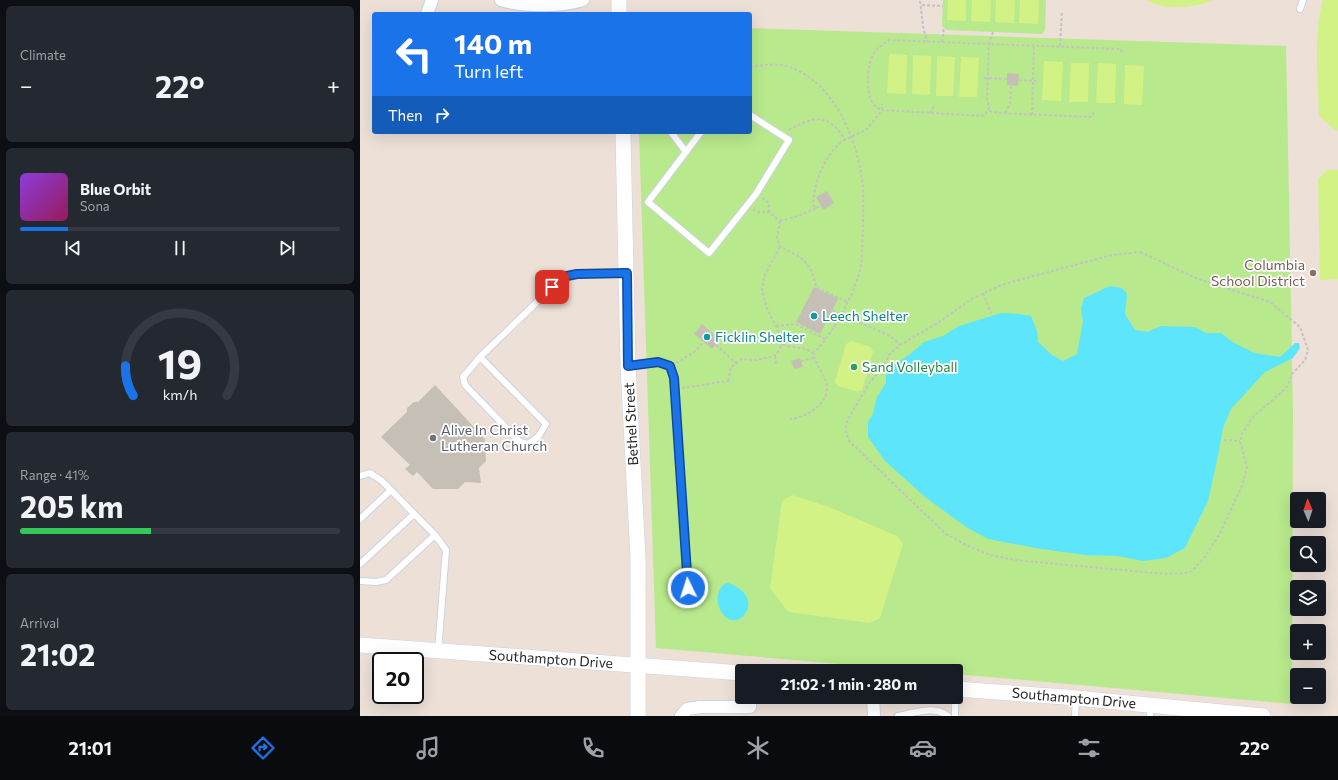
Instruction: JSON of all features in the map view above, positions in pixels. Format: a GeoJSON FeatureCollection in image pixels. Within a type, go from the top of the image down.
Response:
{"type":"FeatureCollection","features":[{"type":"Feature","properties":{"kind":"street"},"geometry":{"type":"LineString","coordinates":[[428,12],[432,0]]}},
{"type":"Feature","properties":{"kind":"street"},"geometry":{"type":"LineString","coordinates":[[501,0],[516,4],[537,5],[582,0]]}},
{"type":"Feature","properties":{"kind":"street"},"geometry":{"type":"LineString","coordinates":[[619,0],[619,12]]}},
{"type":"Feature","properties":{"kind":"street","name":"Bethel Street"},"geometry":{"type":"LineString","coordinates":[[623,134],[628,366],[638,559],[638,716]]}},
{"type":"Feature","properties":{"kind":"street","name":"Southampton Drive"},"geometry":{"type":"LineString","coordinates":[[360,645],[735,672]]}},
{"type":"Feature","properties":{"kind":"street","name":"Southampton Drive"},"geometry":{"type":"LineString","coordinates":[[963,690],[1076,698],[1151,710],[1263,716]]}},
{"type":"Feature","properties":{"kind":"street"},"geometry":{"type":"LineString","coordinates":[[682,716],[687,710],[701,707],[750,707],[750,704]]}},
{"type":"Feature","properties":{"kind":"street"},"geometry":{"type":"LineString","coordinates":[[873,704],[874,716]]}},
{"type":"Feature","properties":{"kind":"lane"},"geometry":{"type":"LineString","coordinates":[[1300,9],[1303,0]]}},
{"type":"Feature","properties":{"kind":"lane"},"geometry":{"type":"LineString","coordinates":[[700,134],[648,202],[710,253],[756,194],[789,140],[752,116]]}},
{"type":"Feature","properties":{"kind":"lane"},"geometry":{"type":"LineString","coordinates":[[672,134],[686,152]]}},
{"type":"Feature","properties":{"kind":"lane"},"geometry":{"type":"LineString","coordinates":[[480,357],[546,424],[538,437],[528,444],[520,442],[464,385],[463,377],[480,357],[562,277],[577,274],[627,273]]}},
{"type":"Feature","properties":{"kind":"lane"},"geometry":{"type":"LineString","coordinates":[[628,366],[658,362],[670,366],[674,378],[688,588]]}},
{"type":"Feature","properties":{"kind":"lane"},"geometry":{"type":"LineString","coordinates":[[360,476],[370,473],[391,490],[435,535],[446,550],[438,651]]}},
{"type":"Feature","properties":{"kind":"lane"},"geometry":{"type":"LineString","coordinates":[[360,519],[391,490]]}},
{"type":"Feature","properties":{"kind":"lane"},"geometry":{"type":"LineString","coordinates":[[360,564],[414,514]]}},
{"type":"Feature","properties":{"kind":"lane"},"geometry":{"type":"LineString","coordinates":[[360,581],[376,582],[386,580],[435,535]]}},
{"type":"Feature","properties":{"kind":"lane"},"geometry":{"type":"LineString","coordinates":[[1075,716],[1076,698]]}},
{"type":"Feature","properties":{"kind":"lane"},"geometry":{"type":"LineString","coordinates":[[955,704],[956,716]]}},
{"type":"Feature","properties":{"kind":"lane"},"geometry":{"type":"LineString","coordinates":[[898,716],[925,710],[941,710],[948,716]]}},
{"type":"Feature","properties":{"kind":"path"},"geometry":{"type":"LineString","coordinates":[[920,1],[922,5],[923,26],[927,41]]}},
{"type":"Feature","properties":{"kind":"path"},"geometry":{"type":"LineString","coordinates":[[922,5],[943,6]]}},
{"type":"Feature","properties":{"kind":"path"},"geometry":{"type":"LineString","coordinates":[[1060,46],[1062,12]]}},
{"type":"Feature","properties":{"kind":"path"},"geometry":{"type":"LineString","coordinates":[[942,42],[944,27]]}},
{"type":"Feature","properties":{"kind":"path"},"geometry":{"type":"LineString","coordinates":[[993,32],[989,44],[989,111],[984,116],[882,110],[873,104],[869,92],[870,61],[874,53],[889,40],[927,41],[942,42],[989,44],[1034,46],[1122,48],[1122,53]]}},
{"type":"Feature","properties":{"kind":"path"},"geometry":{"type":"LineString","coordinates":[[1032,114],[1034,46]]}},
{"type":"Feature","properties":{"kind":"path"},"geometry":{"type":"LineString","coordinates":[[752,67],[769,64],[786,66],[803,74],[820,86],[832,100],[852,137],[862,179],[863,209],[860,268],[842,315],[821,346],[813,353]]}},
{"type":"Feature","properties":{"kind":"path"},"geometry":{"type":"LineString","coordinates":[[984,78],[1007,79]]}},
{"type":"Feature","properties":{"kind":"path"},"geometry":{"type":"LineString","coordinates":[[1019,80],[1038,81]]}},
{"type":"Feature","properties":{"kind":"path"},"geometry":{"type":"LineString","coordinates":[[1005,113],[1010,104],[1011,86]]}},
{"type":"Feature","properties":{"kind":"path"},"geometry":{"type":"LineString","coordinates":[[816,208],[813,204],[814,195],[827,159],[833,150],[845,140],[866,129],[882,110],[882,104]]}},
{"type":"Feature","properties":{"kind":"path"},"geometry":{"type":"LineString","coordinates":[[930,113],[934,106]]}},
{"type":"Feature","properties":{"kind":"path"},"geometry":{"type":"LineString","coordinates":[[989,111],[1092,117],[1094,112]]}},
{"type":"Feature","properties":{"kind":"path"},"geometry":{"type":"LineString","coordinates":[[781,135],[802,123],[820,120],[833,124],[845,140]]}},
{"type":"Feature","properties":{"kind":"path"},"geometry":{"type":"LineString","coordinates":[[756,194],[769,203],[769,212]]}},
{"type":"Feature","properties":{"kind":"path"},"geometry":{"type":"LineString","coordinates":[[747,205],[757,212],[769,212],[780,221]]}},
{"type":"Feature","properties":{"kind":"path"},"geometry":{"type":"LineString","coordinates":[[780,221],[798,216],[821,205]]}},
{"type":"Feature","properties":{"kind":"path"},"geometry":{"type":"LineString","coordinates":[[780,221],[777,238],[780,247],[803,258],[809,265],[816,287],[847,302]]}},
{"type":"Feature","properties":{"kind":"path"},"geometry":{"type":"LineString","coordinates":[[780,247],[764,276],[762,290],[767,309],[776,326],[782,345]]}},
{"type":"Feature","properties":{"kind":"path"},"geometry":{"type":"LineString","coordinates":[[1140,252],[1198,279],[1270,302],[1300,327],[1308,350],[1302,365],[1292,374],[1285,389],[1252,418],[1240,441],[1247,467],[1239,493],[1218,535],[1204,558],[1192,570],[1186,573],[1164,574],[1032,562],[996,556],[968,546],[946,534],[858,451],[846,434],[845,425],[870,382],[882,368],[890,354],[900,344],[936,324],[983,293],[1010,282],[1112,255],[1140,252]]}},
{"type":"Feature","properties":{"kind":"path"},"geometry":{"type":"LineString","coordinates":[[983,293],[991,313]]}},
{"type":"Feature","properties":{"kind":"path"},"geometry":{"type":"LineString","coordinates":[[832,310],[890,336],[900,344]]}},
{"type":"Feature","properties":{"kind":"path"},"geometry":{"type":"LineString","coordinates":[[776,326],[796,324],[826,339]]}},
{"type":"Feature","properties":{"kind":"path"},"geometry":{"type":"LineString","coordinates":[[670,366],[694,353],[704,343]]}},
{"type":"Feature","properties":{"kind":"path"},"geometry":{"type":"LineString","coordinates":[[716,345],[736,363]]}},
{"type":"Feature","properties":{"kind":"path"},"geometry":{"type":"LineString","coordinates":[[782,345],[806,349],[813,353],[827,388],[824,397],[813,412],[806,416],[790,419]]}},
{"type":"Feature","properties":{"kind":"path"},"geometry":{"type":"LineString","coordinates":[[728,381],[731,367],[742,359],[756,360],[774,356],[782,345]]}},
{"type":"Feature","properties":{"kind":"path"},"geometry":{"type":"LineString","coordinates":[[774,356],[776,364]]}},
{"type":"Feature","properties":{"kind":"path"},"geometry":{"type":"LineString","coordinates":[[801,361],[814,358]]}},
{"type":"Feature","properties":{"kind":"path"},"geometry":{"type":"LineString","coordinates":[[728,381],[731,384]]}},
{"type":"Feature","properties":{"kind":"path"},"geometry":{"type":"LineString","coordinates":[[675,389],[728,381]]}},
{"type":"Feature","properties":{"kind":"path"},"geometry":{"type":"LineString","coordinates":[[1224,440],[1240,441]]}},
{"type":"Feature","properties":{"kind":"green space"},"geometry":{"type":"Polygon","coordinates":[[[943,0],[1046,0],[1045,30],[1042,34],[946,30],[942,25],[943,0]]]}},
{"type":"Feature","properties":{"kind":"green space"},"geometry":{"type":"Polygon","coordinates":[[[948,0],[966,0],[966,21],[947,20],[948,0]]]}},
{"type":"Feature","properties":{"kind":"green space"},"geometry":{"type":"Polygon","coordinates":[[[972,0],[991,0],[990,22],[971,21],[972,0]]]}},
{"type":"Feature","properties":{"kind":"green space"},"geometry":{"type":"Polygon","coordinates":[[[996,0],[1015,0],[1014,23],[995,22],[996,0]]]}},
{"type":"Feature","properties":{"kind":"green space"},"geometry":{"type":"Polygon","coordinates":[[[1020,0],[1039,0],[1038,24],[1019,23],[1020,0]]]}},
{"type":"Feature","properties":{"kind":"green space"},"geometry":{"type":"Polygon","coordinates":[[[1145,0],[1213,0],[1188,7],[1170,7],[1145,0]]]}},
{"type":"Feature","properties":{"kind":"green space"},"geometry":{"type":"Polygon","coordinates":[[[1323,0],[1338,0],[1338,131],[1319,116],[1317,43],[1323,0]]]}},
{"type":"Feature","properties":{"kind":"green space"},"geometry":{"type":"Polygon","coordinates":[[[752,28],[1286,46],[1293,412],[1293,492],[1290,492],[1290,528],[1293,528],[1293,536],[1290,536],[1290,572],[1292,572],[1292,580],[1290,580],[1290,616],[1292,616],[1292,624],[1290,624],[1290,660],[1292,660],[1292,668],[1290,668],[1290,704],[963,675],[963,664],[840,664],[656,648],[639,134],[752,134],[752,28]]]}},
{"type":"Feature","properties":{"kind":"green space"},"geometry":{"type":"Polygon","coordinates":[[[889,54],[907,55],[906,94],[887,93],[889,54]]]}},
{"type":"Feature","properties":{"kind":"green space"},"geometry":{"type":"Polygon","coordinates":[[[913,55],[931,56],[930,95],[912,94],[913,55]]]}},
{"type":"Feature","properties":{"kind":"green space"},"geometry":{"type":"Polygon","coordinates":[[[937,56],[955,57],[953,96],[936,96],[937,56]]]}},
{"type":"Feature","properties":{"kind":"green space"},"geometry":{"type":"Polygon","coordinates":[[[961,57],[979,58],[977,97],[959,97],[961,57]]]}},
{"type":"Feature","properties":{"kind":"green space"},"geometry":{"type":"Polygon","coordinates":[[[1044,61],[1063,62],[1061,101],[1042,100],[1044,61]]]}},
{"type":"Feature","properties":{"kind":"green space"},"geometry":{"type":"Polygon","coordinates":[[[1071,63],[1089,63],[1088,102],[1069,102],[1071,63]]]}},
{"type":"Feature","properties":{"kind":"green space"},"geometry":{"type":"Polygon","coordinates":[[[1098,63],[1116,64],[1115,103],[1096,103],[1098,63]]]}},
{"type":"Feature","properties":{"kind":"green space"},"geometry":{"type":"Polygon","coordinates":[[[1125,65],[1144,66],[1142,105],[1124,104],[1125,65]]]}},
{"type":"Feature","properties":{"kind":"green space"},"geometry":{"type":"Polygon","coordinates":[[[1327,170],[1338,170],[1338,279],[1320,280],[1318,179],[1327,170]]]}},
{"type":"Feature","properties":{"kind":"green space","name":"Sand Volleyball"},"geometry":{"type":"Polygon","coordinates":[[[851,341],[871,347],[873,352],[862,390],[858,392],[838,386],[835,382],[846,344],[851,341]]]}},
{"type":"Feature","properties":{"kind":"green space"},"geometry":{"type":"Polygon","coordinates":[[[792,495],[829,507],[897,536],[903,544],[880,618],[870,623],[788,612],[770,588],[782,501],[792,495]]]}},
{"type":"Feature","properties":{"kind":"water"},"geometry":{"type":"Polygon","coordinates":[[[1110,286],[1122,288],[1127,294],[1125,314],[1135,330],[1147,332],[1161,326],[1195,327],[1206,333],[1221,333],[1231,341],[1254,353],[1280,357],[1295,343],[1299,343],[1300,348],[1293,358],[1265,372],[1231,409],[1223,428],[1208,501],[1185,548],[1166,558],[1143,561],[1118,556],[1085,555],[1035,548],[988,539],[966,527],[925,497],[885,461],[868,437],[868,422],[873,414],[877,397],[886,383],[886,375],[895,364],[909,355],[924,342],[943,336],[959,326],[1001,313],[1019,314],[1031,316],[1037,331],[1038,342],[1052,355],[1063,361],[1077,354],[1083,322],[1081,309],[1084,298],[1110,286]]]}},
{"type":"Feature","properties":{"kind":"water"},"geometry":{"type":"Polygon","coordinates":[[[728,583],[741,590],[747,598],[748,606],[745,614],[740,619],[732,620],[725,617],[719,607],[719,592],[724,584],[728,583]]]}},
{"type":"Feature","properties":{"kind":"building"},"geometry":{"type":"Polygon","coordinates":[[[1007,73],[1019,74],[1018,86],[1007,85],[1007,73]]]}},
{"type":"Feature","properties":{"kind":"building"},"geometry":{"type":"Polygon","coordinates":[[[827,191],[834,203],[823,210],[816,197],[827,191]]]}},
{"type":"Feature","properties":{"kind":"building","name":"Leech Shelter"},"geometry":{"type":"Polygon","coordinates":[[[814,287],[838,299],[820,334],[796,322],[814,287]]]}},
{"type":"Feature","properties":{"kind":"building","name":"Ficklin Shelter"},"geometry":{"type":"Polygon","coordinates":[[[702,324],[720,340],[712,349],[694,334],[702,324]]]}},
{"type":"Feature","properties":{"kind":"building"},"geometry":{"type":"Polygon","coordinates":[[[800,358],[803,367],[794,369],[791,361],[800,358]]]}},
{"type":"Feature","properties":{"kind":"building","name":"Alive In Christ Lutheran Church"},"geometry":{"type":"Polygon","coordinates":[[[435,385],[485,439],[486,461],[479,468],[481,483],[465,482],[458,489],[433,489],[417,472],[413,476],[405,469],[410,465],[381,437],[407,412],[407,408],[414,402],[418,402],[435,385]]]}},
{"type":"Feature","properties":{"kind":"place","name":"Columbia School District"},"geometry":{"type":"Point","coordinates":[1313,273]}},
{"type":"Feature","properties":{"kind":"place","name":"Leech Shelter"},"geometry":{"type":"Point","coordinates":[814,316]}},
{"type":"Feature","properties":{"kind":"place","name":"Ficklin Shelter"},"geometry":{"type":"Point","coordinates":[707,337]}},
{"type":"Feature","properties":{"kind":"place","name":"Sand Volleyball"},"geometry":{"type":"Point","coordinates":[854,367]}},
{"type":"Feature","properties":{"kind":"place","name":"Alive In Christ Lutheran Church"},"geometry":{"type":"Point","coordinates":[433,438]}},
{"type":"Feature","properties":{"kind":"route"},"geometry":{"type":"LineString","coordinates":[[552,287],[562,277],[577,274],[627,273],[628,366],[658,362],[670,366],[674,378],[688,588]]}}]}
